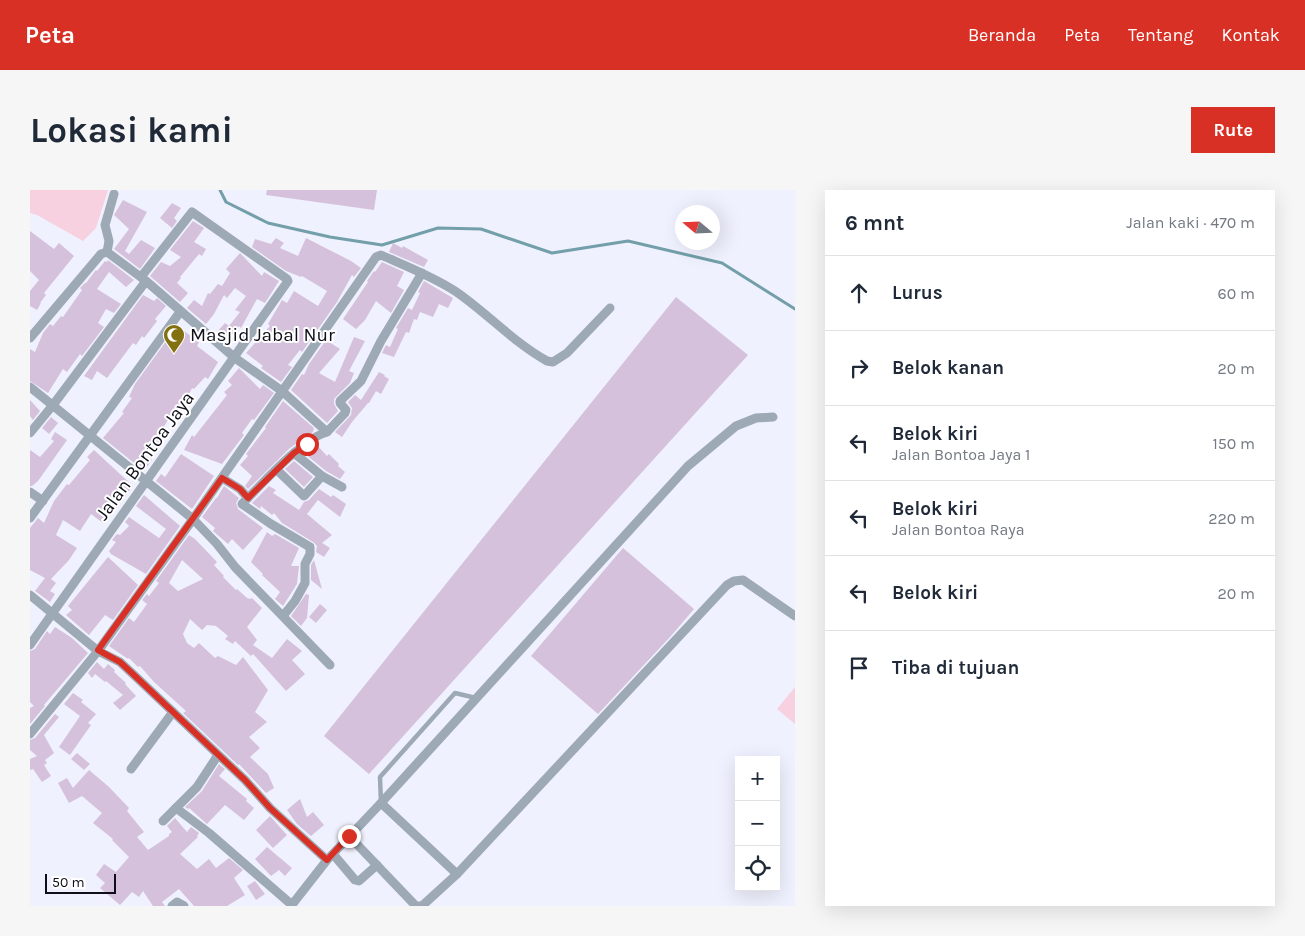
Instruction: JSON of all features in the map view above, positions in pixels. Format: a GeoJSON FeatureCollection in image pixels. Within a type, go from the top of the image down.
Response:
{"type":"FeatureCollection","features":[{"type":"Feature","properties":{"kind":"street"},"geometry":{"type":"LineString","coordinates":[[30,338],[104,253],[109,241],[105,225],[114,194]]}},
{"type":"Feature","properties":{"kind":"street","name":"Jalan Bontoa Jaya"},"geometry":{"type":"LineString","coordinates":[[30,645],[235,358],[286,285],[287,279],[192,212],[143,279]]}},
{"type":"Feature","properties":{"kind":"street"},"geometry":{"type":"LineString","coordinates":[[104,253],[143,279],[235,358],[282,391],[327,432]]}},
{"type":"Feature","properties":{"kind":"street"},"geometry":{"type":"LineString","coordinates":[[30,734],[98,650],[193,519],[376,257],[382,255],[422,273],[455,291],[488,318],[547,361],[554,362],[567,354],[610,308]]}},
{"type":"Feature","properties":{"kind":"street"},"geometry":{"type":"LineString","coordinates":[[283,616],[299,595],[305,583],[306,564],[310,554],[310,547],[242,504],[294,453],[320,434],[327,432],[345,413],[346,410],[340,402],[361,382],[381,341],[422,273]]}},
{"type":"Feature","properties":{"kind":"street"},"geometry":{"type":"LineString","coordinates":[[30,433],[53,405],[143,279]]}},
{"type":"Feature","properties":{"kind":"street"},"geometry":{"type":"LineString","coordinates":[[30,518],[180,312]]}},
{"type":"Feature","properties":{"kind":"street"},"geometry":{"type":"LineString","coordinates":[[30,387],[193,519],[217,544],[235,567],[330,664]]}},
{"type":"Feature","properties":{"kind":"street"},"geometry":{"type":"LineString","coordinates":[[176,808],[209,833],[292,906],[330,857],[688,466],[736,426],[756,418],[773,417]]}},
{"type":"Feature","properties":{"kind":"street"},"geometry":{"type":"LineString","coordinates":[[294,453],[322,476],[342,487]]}},
{"type":"Feature","properties":{"kind":"street"},"geometry":{"type":"LineString","coordinates":[[277,470],[304,496],[322,476]]}},
{"type":"Feature","properties":{"kind":"street"},"geometry":{"type":"LineString","coordinates":[[222,478],[240,489],[248,498]]}},
{"type":"Feature","properties":{"kind":"street"},"geometry":{"type":"LineString","coordinates":[[30,492],[42,501]]}},
{"type":"Feature","properties":{"kind":"street"},"geometry":{"type":"LineString","coordinates":[[349,836],[415,905],[423,905],[457,874],[727,585],[734,581],[743,580],[795,616]]}},
{"type":"Feature","properties":{"kind":"street"},"geometry":{"type":"LineString","coordinates":[[30,595],[98,650],[120,662],[218,754],[270,808],[355,880],[359,881],[377,865]]}},
{"type":"Feature","properties":{"kind":"street"},"geometry":{"type":"LineString","coordinates":[[131,769],[173,712]]}},
{"type":"Feature","properties":{"kind":"street"},"geometry":{"type":"LineString","coordinates":[[163,821],[197,787],[218,754]]}},
{"type":"Feature","properties":{"kind":"street"},"geometry":{"type":"LineString","coordinates":[[381,803],[457,874]]}},
{"type":"Feature","properties":{"kind":"street"},"geometry":{"type":"LineString","coordinates":[[172,906],[177,902],[184,906]]}},
{"type":"Feature","properties":{"kind":"lane"},"geometry":{"type":"LineString","coordinates":[[381,803],[380,777],[455,693],[477,698]]}},
{"type":"Feature","properties":{"kind":"shaded area"},"geometry":{"type":"Polygon","coordinates":[[[30,190],[108,190],[96,228],[83,241],[37,215],[30,213],[30,190]]]}},
{"type":"Feature","properties":{"kind":"shaded area"},"geometry":{"type":"Polygon","coordinates":[[[795,687],[795,724],[777,709],[795,687]]]}},
{"type":"Feature","properties":{"kind":"building"},"geometry":{"type":"Polygon","coordinates":[[[267,190],[377,190],[374,210],[266,195],[267,190]]]}},
{"type":"Feature","properties":{"kind":"building"},"geometry":{"type":"Polygon","coordinates":[[[123,200],[147,212],[125,251],[129,254],[141,240],[155,248],[140,269],[114,249],[129,229],[114,215],[123,200]]]}},
{"type":"Feature","properties":{"kind":"building"},"geometry":{"type":"Polygon","coordinates":[[[172,203],[181,208],[174,218],[177,221],[172,228],[160,218],[172,203]]]}},
{"type":"Feature","properties":{"kind":"building"},"geometry":{"type":"Polygon","coordinates":[[[193,221],[204,228],[194,242],[206,249],[202,256],[199,254],[177,283],[188,293],[180,302],[150,276],[161,262],[170,266],[181,257],[170,250],[193,221]]]}},
{"type":"Feature","properties":{"kind":"building"},"geometry":{"type":"Polygon","coordinates":[[[30,231],[54,249],[59,243],[74,256],[44,293],[46,295],[37,310],[30,306],[30,291],[39,280],[30,271],[30,231]]]}},
{"type":"Feature","properties":{"kind":"building"},"geometry":{"type":"Polygon","coordinates":[[[276,238],[284,243],[280,248],[298,256],[306,238],[361,268],[354,277],[352,275],[337,302],[302,352],[300,350],[288,365],[292,367],[281,382],[261,368],[263,366],[246,353],[270,326],[268,324],[282,300],[287,303],[294,291],[318,306],[327,291],[302,276],[286,271],[252,247],[255,239],[271,244],[276,238]]]}},
{"type":"Feature","properties":{"kind":"building"},"geometry":{"type":"Polygon","coordinates":[[[393,243],[402,248],[403,246],[428,260],[424,267],[389,252],[393,243]]]}},
{"type":"Feature","properties":{"kind":"building"},"geometry":{"type":"Polygon","coordinates":[[[240,253],[262,276],[264,272],[279,281],[265,303],[257,299],[241,328],[239,326],[228,340],[217,332],[225,323],[229,326],[240,312],[235,310],[246,296],[235,288],[227,298],[224,295],[214,314],[206,324],[187,308],[194,300],[202,306],[208,293],[210,294],[218,284],[222,286],[230,273],[226,269],[240,253]]]}},
{"type":"Feature","properties":{"kind":"building"},"geometry":{"type":"Polygon","coordinates":[[[108,260],[134,280],[126,287],[109,272],[97,289],[121,304],[114,313],[106,309],[98,323],[104,327],[67,372],[63,369],[48,393],[30,381],[30,349],[35,352],[43,333],[50,324],[53,326],[61,316],[63,317],[82,290],[80,288],[108,260]]]}},
{"type":"Feature","properties":{"kind":"building"},"geometry":{"type":"Polygon","coordinates":[[[382,262],[404,272],[397,286],[404,290],[391,313],[376,301],[365,320],[356,329],[343,319],[367,281],[382,262]]]}},
{"type":"Feature","properties":{"kind":"building"},"geometry":{"type":"Polygon","coordinates":[[[424,281],[453,298],[448,308],[439,304],[433,317],[420,312],[417,320],[414,319],[409,333],[406,332],[394,357],[382,353],[386,345],[390,347],[398,329],[396,328],[408,308],[412,310],[424,281]]]}},
{"type":"Feature","properties":{"kind":"building"},"geometry":{"type":"Polygon","coordinates":[[[143,295],[154,301],[157,298],[166,306],[155,319],[157,321],[144,338],[142,336],[136,345],[133,343],[107,378],[97,371],[92,380],[84,376],[143,295]]]}},
{"type":"Feature","properties":{"kind":"building"},"geometry":{"type":"Polygon","coordinates":[[[676,297],[748,355],[369,774],[324,736],[676,297]]]}},
{"type":"Feature","properties":{"kind":"building"},"geometry":{"type":"Polygon","coordinates":[[[177,326],[199,342],[197,346],[218,362],[208,379],[205,377],[194,389],[192,388],[178,413],[174,410],[163,428],[168,433],[160,444],[157,441],[145,455],[152,460],[144,471],[103,438],[124,413],[122,412],[132,398],[129,397],[135,384],[177,326]]]}},
{"type":"Feature","properties":{"kind":"building"},"geometry":{"type":"Polygon","coordinates":[[[354,337],[365,341],[349,371],[354,373],[350,383],[334,399],[334,404],[338,411],[327,423],[291,390],[302,374],[304,375],[309,364],[326,340],[340,349],[319,373],[335,382],[354,337]]]}},
{"type":"Feature","properties":{"kind":"building"},"geometry":{"type":"Polygon","coordinates":[[[239,368],[260,389],[263,385],[274,393],[254,420],[252,419],[242,433],[244,435],[222,464],[184,450],[192,435],[194,437],[227,395],[224,392],[232,385],[228,381],[239,368]]]}},
{"type":"Feature","properties":{"kind":"building"},"geometry":{"type":"Polygon","coordinates":[[[379,372],[389,379],[381,394],[376,391],[369,403],[342,437],[335,432],[351,415],[352,408],[348,402],[355,395],[361,400],[379,372]]]}},
{"type":"Feature","properties":{"kind":"building"},"geometry":{"type":"Polygon","coordinates":[[[30,400],[40,411],[33,420],[30,416],[30,400]]]}},
{"type":"Feature","properties":{"kind":"building"},"geometry":{"type":"Polygon","coordinates":[[[283,401],[314,428],[313,432],[290,448],[248,489],[245,486],[252,476],[240,465],[248,456],[246,454],[266,428],[283,401]]]}},
{"type":"Feature","properties":{"kind":"building"},"geometry":{"type":"Polygon","coordinates":[[[51,417],[58,423],[49,434],[42,428],[51,417]]]}},
{"type":"Feature","properties":{"kind":"building"},"geometry":{"type":"Polygon","coordinates":[[[55,432],[67,440],[38,481],[30,486],[30,450],[40,457],[54,441],[51,439],[55,432]]]}},
{"type":"Feature","properties":{"kind":"building"},"geometry":{"type":"Polygon","coordinates":[[[316,444],[327,456],[329,454],[345,472],[340,479],[326,471],[304,453],[316,444]]]}},
{"type":"Feature","properties":{"kind":"building"},"geometry":{"type":"Polygon","coordinates":[[[94,450],[133,486],[125,497],[116,490],[109,503],[114,507],[103,523],[91,514],[80,531],[63,520],[56,535],[77,548],[69,560],[51,579],[56,583],[50,591],[55,594],[50,602],[35,591],[45,578],[30,570],[30,528],[38,518],[44,523],[54,501],[90,460],[87,457],[94,450]]]}},
{"type":"Feature","properties":{"kind":"building"},"geometry":{"type":"Polygon","coordinates":[[[181,454],[214,476],[192,509],[156,481],[161,474],[165,477],[181,454]]]}},
{"type":"Feature","properties":{"kind":"building"},"geometry":{"type":"Polygon","coordinates":[[[294,461],[313,477],[304,487],[285,469],[294,461]]]}},
{"type":"Feature","properties":{"kind":"building"},"geometry":{"type":"Polygon","coordinates":[[[224,486],[239,498],[236,503],[238,509],[263,528],[243,550],[232,539],[228,544],[213,531],[215,528],[202,517],[224,486]]]}},
{"type":"Feature","properties":{"kind":"building"},"geometry":{"type":"Polygon","coordinates":[[[269,486],[276,490],[273,493],[299,510],[304,502],[309,500],[319,489],[331,497],[333,495],[346,504],[340,517],[318,500],[307,514],[332,535],[322,543],[330,548],[324,557],[316,552],[317,546],[313,542],[282,523],[274,513],[272,515],[261,506],[260,509],[252,503],[269,486]]]}},
{"type":"Feature","properties":{"kind":"building"},"geometry":{"type":"Polygon","coordinates":[[[144,495],[180,526],[146,574],[109,551],[116,542],[112,540],[129,526],[125,522],[129,517],[159,538],[166,529],[136,506],[144,495]]]}},
{"type":"Feature","properties":{"kind":"building"},"geometry":{"type":"Polygon","coordinates":[[[267,532],[272,536],[275,534],[299,548],[291,566],[299,566],[297,584],[283,606],[275,599],[280,592],[251,562],[267,532]]]}},
{"type":"Feature","properties":{"kind":"building"},"geometry":{"type":"Polygon","coordinates":[[[189,535],[217,562],[214,565],[236,590],[247,598],[252,598],[262,608],[247,627],[257,640],[253,645],[272,658],[287,639],[302,651],[292,660],[305,674],[286,691],[253,654],[251,656],[235,641],[233,644],[225,639],[228,636],[216,626],[207,625],[202,630],[190,619],[183,634],[187,643],[194,648],[199,643],[215,658],[218,656],[236,665],[243,657],[268,690],[255,712],[267,722],[249,737],[260,748],[250,757],[268,774],[274,788],[266,793],[239,764],[183,713],[186,711],[154,682],[140,666],[138,667],[129,658],[109,646],[129,618],[134,622],[147,604],[142,600],[147,594],[149,596],[159,583],[156,581],[189,535]],[[182,560],[169,583],[178,591],[203,579],[182,560]]]}},
{"type":"Feature","properties":{"kind":"building"},"geometry":{"type":"Polygon","coordinates":[[[623,548],[694,609],[598,714],[531,656],[623,548]]]}},
{"type":"Feature","properties":{"kind":"building"},"geometry":{"type":"Polygon","coordinates":[[[108,557],[138,585],[113,620],[105,615],[89,635],[66,615],[72,610],[68,606],[108,557]]]}},
{"type":"Feature","properties":{"kind":"building"},"geometry":{"type":"Polygon","coordinates":[[[314,560],[322,589],[311,580],[311,565],[314,560]]]}},
{"type":"Feature","properties":{"kind":"building"},"geometry":{"type":"Polygon","coordinates":[[[306,594],[309,595],[307,618],[301,626],[291,616],[306,594]]]}},
{"type":"Feature","properties":{"kind":"building"},"geometry":{"type":"Polygon","coordinates":[[[320,604],[327,610],[316,623],[309,617],[320,604]]]}},
{"type":"Feature","properties":{"kind":"building"},"geometry":{"type":"Polygon","coordinates":[[[55,627],[72,638],[88,653],[30,724],[30,708],[34,706],[30,702],[30,651],[35,649],[47,631],[50,634],[55,627]]]}},
{"type":"Feature","properties":{"kind":"building"},"geometry":{"type":"Polygon","coordinates":[[[97,662],[104,669],[108,664],[115,670],[114,672],[136,696],[120,710],[113,703],[123,695],[95,674],[92,678],[88,673],[97,662]]]}},
{"type":"Feature","properties":{"kind":"building"},"geometry":{"type":"Polygon","coordinates":[[[73,693],[83,700],[81,702],[96,714],[88,723],[91,725],[70,755],[59,747],[80,716],[64,704],[73,693]]]}},
{"type":"Feature","properties":{"kind":"building"},"geometry":{"type":"Polygon","coordinates":[[[55,714],[59,717],[44,735],[54,753],[45,760],[47,763],[44,765],[51,776],[42,782],[33,769],[30,770],[30,759],[37,756],[30,750],[30,740],[35,738],[55,714]]]}},
{"type":"Feature","properties":{"kind":"building"},"geometry":{"type":"Polygon","coordinates":[[[77,753],[90,764],[84,770],[71,759],[77,753]]]}},
{"type":"Feature","properties":{"kind":"building"},"geometry":{"type":"Polygon","coordinates":[[[219,764],[225,769],[219,776],[247,799],[246,801],[254,808],[244,820],[225,805],[207,824],[189,808],[185,807],[202,791],[219,764]]]}},
{"type":"Feature","properties":{"kind":"building"},"geometry":{"type":"Polygon","coordinates":[[[89,770],[129,808],[127,811],[144,832],[137,837],[148,850],[169,836],[172,832],[167,826],[175,818],[187,832],[191,827],[199,833],[198,837],[180,854],[197,869],[209,859],[216,868],[229,858],[243,870],[234,878],[245,895],[227,906],[194,906],[179,889],[162,902],[165,906],[153,906],[143,891],[139,897],[132,892],[120,905],[100,888],[105,883],[96,875],[104,864],[116,872],[129,857],[113,839],[93,823],[102,813],[82,796],[69,803],[58,783],[67,778],[73,788],[89,770]]]}},
{"type":"Feature","properties":{"kind":"building"},"geometry":{"type":"Polygon","coordinates":[[[300,799],[307,817],[313,812],[324,825],[311,836],[297,824],[287,810],[300,799]]]}},
{"type":"Feature","properties":{"kind":"building"},"geometry":{"type":"Polygon","coordinates":[[[270,816],[287,835],[273,848],[256,830],[270,816]]]}},
{"type":"Feature","properties":{"kind":"building"},"geometry":{"type":"Polygon","coordinates":[[[267,847],[292,868],[285,876],[279,870],[271,876],[255,859],[267,847]]]}},
{"type":"Feature","properties":{"kind":"building"},"geometry":{"type":"Polygon","coordinates":[[[255,881],[265,894],[256,900],[247,886],[255,881]]]}},
{"type":"Feature","properties":{"kind":"waterway"},"geometry":{"type":"LineString","coordinates":[[220,190],[226,202],[268,223],[330,237],[382,245],[438,228],[481,229],[552,253],[628,241],[722,263],[795,309]]}},
{"type":"Feature","properties":{"kind":"place","name":"Masjid Jabal Nur"},"geometry":{"type":"Point","coordinates":[174,354]}},
{"type":"Feature","properties":{"kind":"route"},"geometry":{"type":"LineString","coordinates":[[307,444],[294,453],[248,498],[240,489],[222,478],[98,650],[120,662],[245,780],[270,808],[327,860],[349,836]]}}]}
